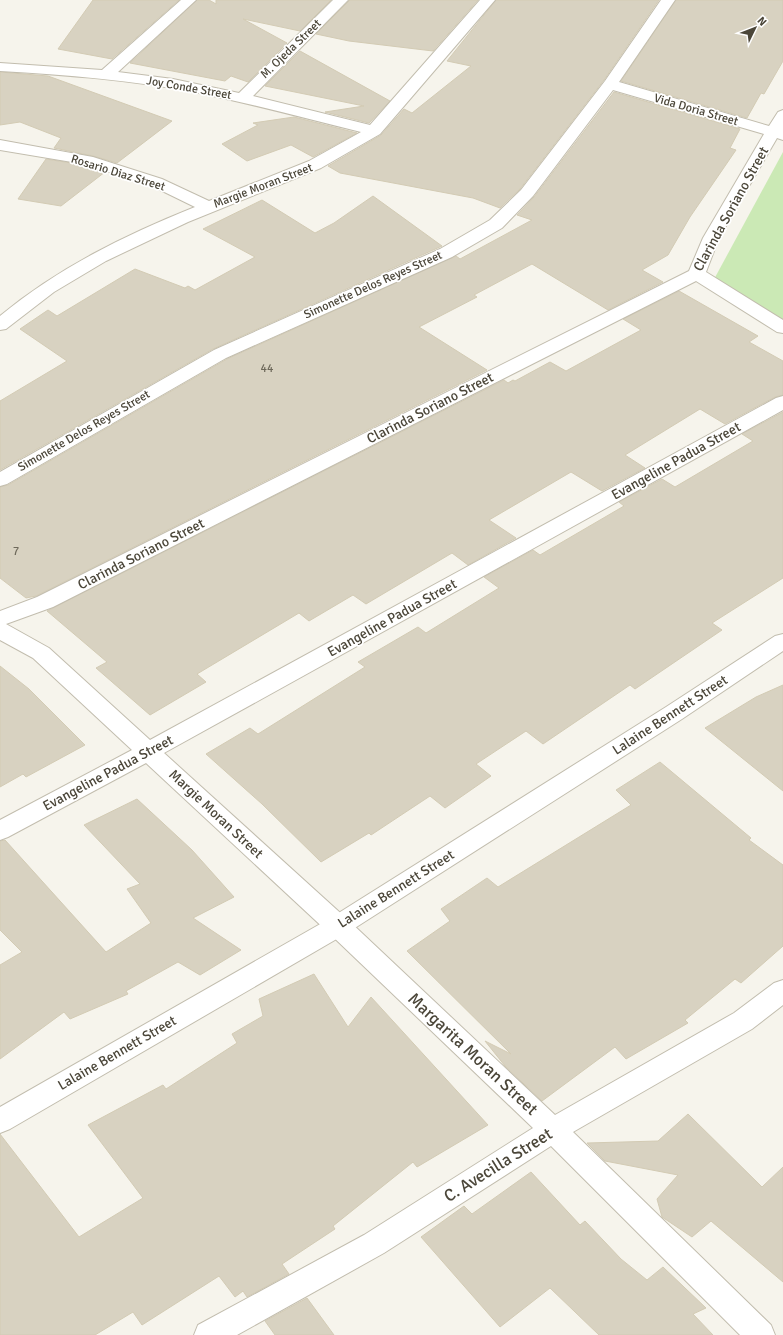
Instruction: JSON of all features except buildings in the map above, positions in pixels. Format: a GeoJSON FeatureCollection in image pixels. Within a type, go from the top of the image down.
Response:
{"type":"FeatureCollection","features":[{"type":"Feature","properties":{"kind":"street"},"geometry":{"type":"LineString","coordinates":[[105,75],[189,0]]}},
{"type":"Feature","properties":{"kind":"street","name":"M. Ojeda Street"},"geometry":{"type":"LineString","coordinates":[[242,98],[341,0]]}},
{"type":"Feature","properties":{"kind":"street","name":"Margie Moran Street"},"geometry":{"type":"LineString","coordinates":[[0,324],[70,274],[140,236],[208,207],[321,163],[353,146],[374,131],[488,0]]}},
{"type":"Feature","properties":{"kind":"street","name":"Simonette Delos Reyes Street"},"geometry":{"type":"LineString","coordinates":[[0,480],[220,354],[446,253],[496,224],[527,193],[610,84],[668,0]]}},
{"type":"Feature","properties":{"kind":"street","name":"Joy Conde Street"},"geometry":{"type":"LineString","coordinates":[[0,67],[105,75],[173,84],[242,98],[374,131]]}},
{"type":"Feature","properties":{"kind":"street","name":"Vida Doria Street"},"geometry":{"type":"LineString","coordinates":[[610,84],[778,134]]}},
{"type":"Feature","properties":{"kind":"street","name":"Clarinda Soriano Street"},"geometry":{"type":"LineString","coordinates":[[0,619],[52,599],[698,274],[711,238],[778,134],[783,115]]}},
{"type":"Feature","properties":{"kind":"street","name":"Rosario Diaz Street"},"geometry":{"type":"LineString","coordinates":[[0,145],[87,160],[156,182],[208,207]]}},
{"type":"Feature","properties":{"kind":"street"},"geometry":{"type":"LineString","coordinates":[[698,274],[783,328]]}},
{"type":"Feature","properties":{"kind":"street","name":"Evangeline Padua Street"},"geometry":{"type":"LineString","coordinates":[[0,831],[149,751],[783,402]]}},
{"type":"Feature","properties":{"kind":"street","name":"Margie Moran Street"},"geometry":{"type":"LineString","coordinates":[[0,630],[41,653],[338,926]]}},
{"type":"Feature","properties":{"kind":"street","name":"Lalaine Bennett Street"},"geometry":{"type":"LineString","coordinates":[[0,1121],[338,926],[667,718],[783,641]]}},
{"type":"Feature","properties":{"kind":"street","name":"Margarita Moran Street"},"geometry":{"type":"LineString","coordinates":[[338,926],[554,1130],[760,1335]]}},
{"type":"Feature","properties":{"kind":"street","name":"C. Avecilla Street"},"geometry":{"type":"LineString","coordinates":[[209,1335],[374,1244],[554,1130],[743,1021],[783,990]]}},
{"type":"Feature","properties":{"kind":"green space"},"geometry":{"type":"Polygon","coordinates":[[[783,152],[783,330],[712,283],[783,152]]]}}]}
